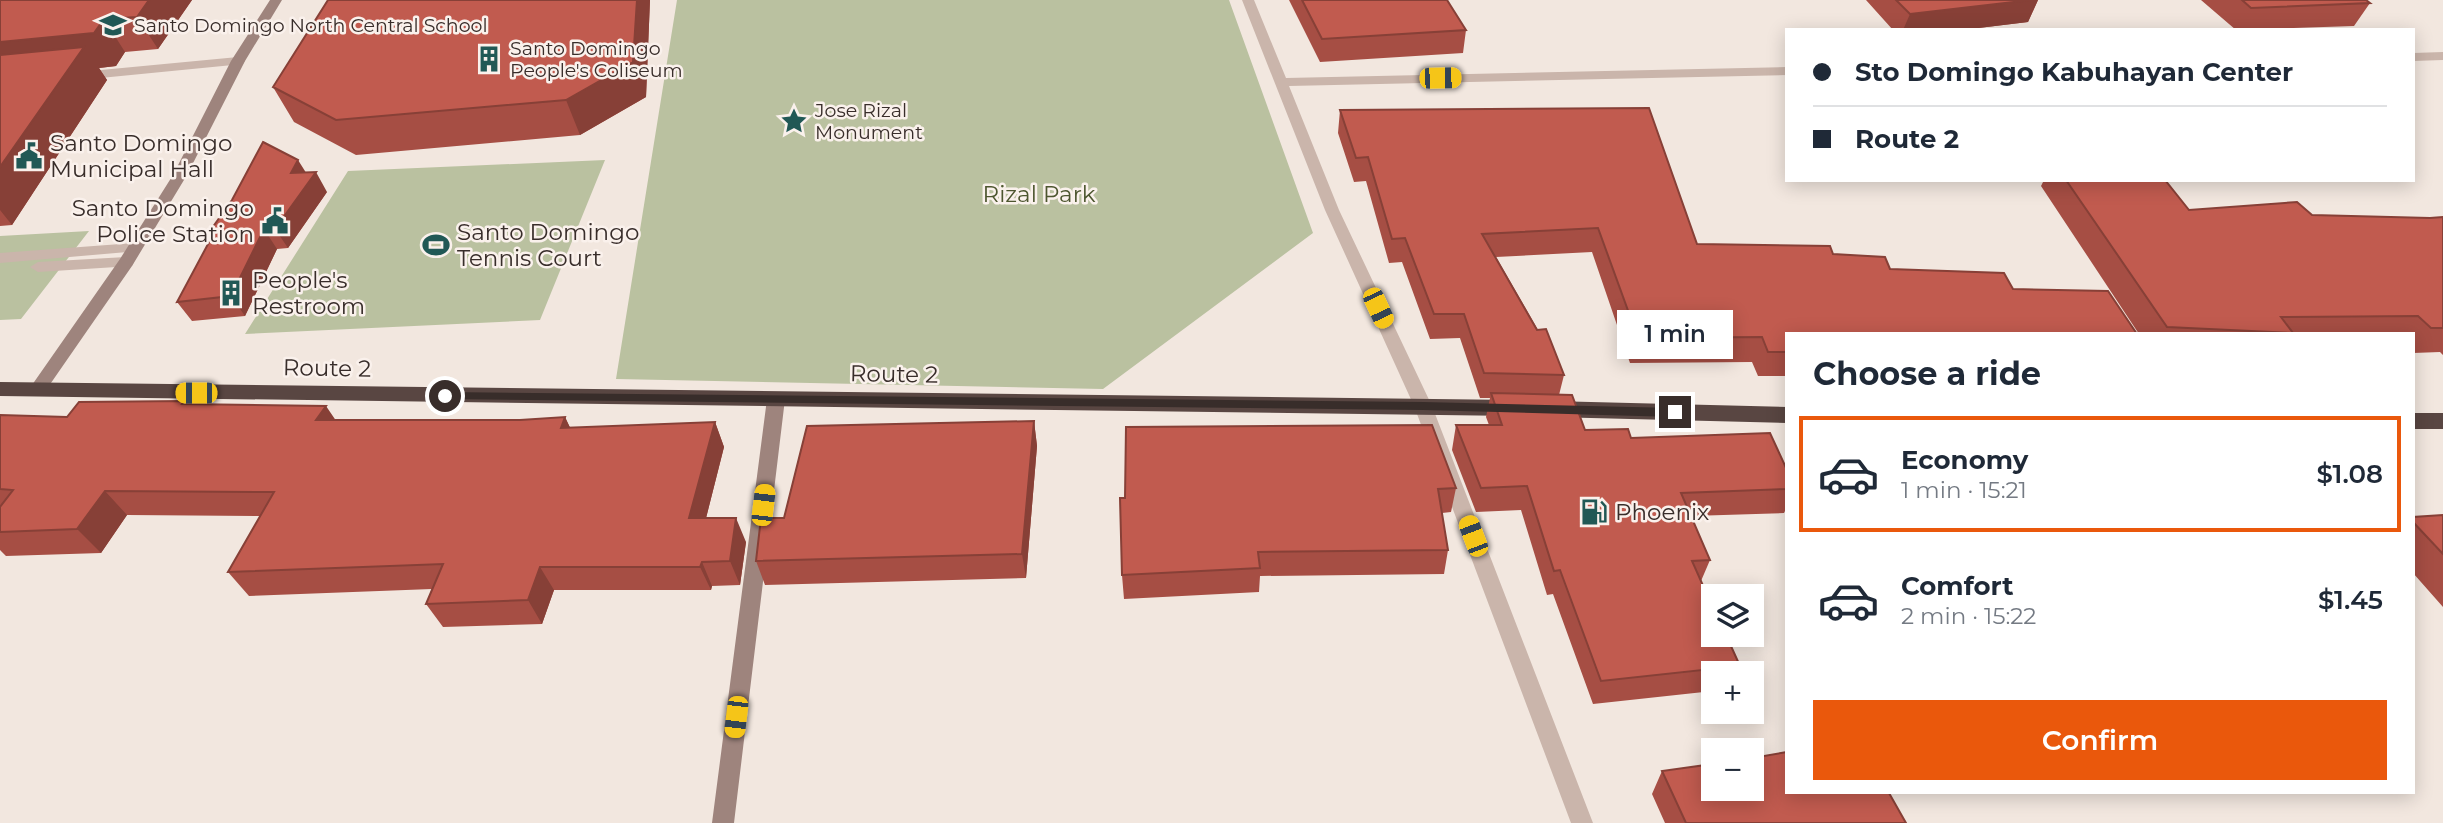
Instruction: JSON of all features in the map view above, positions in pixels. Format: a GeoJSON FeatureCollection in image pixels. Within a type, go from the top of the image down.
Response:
{"type":"FeatureCollection","features":[{"type":"Feature","properties":{"kind":"highway","name":"Route 2"},"geometry":{"type":"LineString","coordinates":[[0,389],[141,393],[1423,406],[1785,415]]}},
{"type":"Feature","properties":{"kind":"highway"},"geometry":{"type":"LineString","coordinates":[[2415,421],[2443,421]]}},
{"type":"Feature","properties":{"kind":"street"},"geometry":{"type":"LineString","coordinates":[[38,389],[130,255],[180,175],[238,61],[276,0]]}},
{"type":"Feature","properties":{"kind":"street"},"geometry":{"type":"LineString","coordinates":[[1248,0],[1332,210],[1423,406],[1582,823]]}},
{"type":"Feature","properties":{"kind":"street"},"geometry":{"type":"LineString","coordinates":[[2415,57],[2443,56]]}},
{"type":"Feature","properties":{"kind":"street"},"geometry":{"type":"LineString","coordinates":[[66,78],[238,61]]}},
{"type":"Feature","properties":{"kind":"street"},"geometry":{"type":"LineString","coordinates":[[1280,82],[1785,71]]}},
{"type":"Feature","properties":{"kind":"street"},"geometry":{"type":"LineString","coordinates":[[0,258],[130,255]]}},
{"type":"Feature","properties":{"kind":"street"},"geometry":{"type":"LineString","coordinates":[[0,269],[130,255]]}},
{"type":"Feature","properties":{"kind":"street"},"geometry":{"type":"LineString","coordinates":[[723,823],[776,399]]}},
{"type":"Feature","properties":{"kind":"green space","name":"Rizal Park"},"geometry":{"type":"Polygon","coordinates":[[[677,0],[1229,0],[1313,233],[1103,389],[616,379],[677,0]]]}},
{"type":"Feature","properties":{"kind":"green space","name":"Santo Domingo Tennis Court"},"geometry":{"type":"Polygon","coordinates":[[[605,160],[540,320],[245,334],[348,171],[605,160]]]}},
{"type":"Feature","properties":{"kind":"green space"},"geometry":{"type":"Polygon","coordinates":[[[89,231],[21,319],[0,320],[0,236],[89,231]]]}},
{"type":"Feature","properties":{"kind":"building"},"geometry":{"type":"Polygon","coordinates":[[[0,0],[149,0],[137,17],[104,19],[94,33],[0,42],[0,0]]]}},
{"type":"Feature","properties":{"kind":"building","name":"Santo Domingo People's Coliseum"},"geometry":{"type":"Polygon","coordinates":[[[328,0],[637,0],[633,62],[566,100],[336,120],[273,87],[328,0]]]}},
{"type":"Feature","properties":{"kind":"building"},"geometry":{"type":"Polygon","coordinates":[[[1302,0],[1447,0],[1466,30],[1322,39],[1302,0]]]}},
{"type":"Feature","properties":{"kind":"building"},"geometry":{"type":"Polygon","coordinates":[[[1896,0],[2031,0],[1910,14],[1896,0]]]}},
{"type":"Feature","properties":{"kind":"building"},"geometry":{"type":"Polygon","coordinates":[[[2242,0],[2366,0],[2370,3],[2251,8],[2242,0]]]}},
{"type":"Feature","properties":{"kind":"building"},"geometry":{"type":"Polygon","coordinates":[[[84,47],[0,167],[0,55],[84,47]]]}},
{"type":"Feature","properties":{"kind":"building"},"geometry":{"type":"Polygon","coordinates":[[[1649,108],[1697,244],[1830,246],[1833,254],[1885,257],[1890,269],[2004,273],[2013,289],[2108,291],[2136,332],[1785,332],[1785,352],[1768,352],[1762,337],[1638,338],[1598,228],[1482,234],[1537,330],[1546,329],[1564,375],[1484,373],[1464,314],[1434,314],[1405,238],[1392,239],[1368,157],[1356,158],[1340,110],[1649,108]]]}},
{"type":"Feature","properties":{"kind":"building"},"geometry":{"type":"Polygon","coordinates":[[[263,142],[298,160],[291,173],[316,172],[275,229],[264,229],[231,296],[177,302],[215,231],[210,231],[232,200],[263,142]]]}},
{"type":"Feature","properties":{"kind":"building"},"geometry":{"type":"Polygon","coordinates":[[[2067,182],[2167,182],[2189,210],[2297,202],[2312,215],[2443,217],[2443,328],[2431,328],[2418,316],[2281,317],[2292,332],[2167,327],[2067,182]]]}},
{"type":"Feature","properties":{"kind":"building"},"geometry":{"type":"Polygon","coordinates":[[[1491,393],[1572,395],[1585,430],[1628,429],[1631,438],[1770,433],[1785,466],[1785,489],[1681,493],[1710,560],[1692,561],[1702,584],[1701,647],[1731,647],[1738,661],[1701,661],[1701,670],[1601,681],[1560,570],[1554,571],[1527,486],[1481,488],[1456,425],[1502,425],[1491,393]]]}},
{"type":"Feature","properties":{"kind":"building"},"geometry":{"type":"Polygon","coordinates":[[[184,401],[182,404],[326,406],[316,420],[520,420],[565,417],[561,428],[715,422],[689,518],[736,518],[730,561],[702,562],[700,567],[540,567],[528,600],[426,604],[443,564],[228,572],[274,492],[105,491],[77,529],[0,532],[0,507],[13,490],[0,489],[0,415],[67,417],[79,402],[184,401]]]}},
{"type":"Feature","properties":{"kind":"building"},"geometry":{"type":"Polygon","coordinates":[[[1034,421],[1022,554],[756,561],[761,518],[784,518],[807,426],[1034,421]]]}},
{"type":"Feature","properties":{"kind":"building"},"geometry":{"type":"Polygon","coordinates":[[[1432,425],[1456,488],[1438,489],[1448,550],[1258,552],[1260,568],[1122,575],[1120,498],[1125,498],[1126,427],[1432,425]]]}},
{"type":"Feature","properties":{"kind":"building"},"geometry":{"type":"Polygon","coordinates":[[[2443,515],[2443,554],[2415,524],[2415,517],[2443,515]]]}},
{"type":"Feature","properties":{"kind":"building"},"geometry":{"type":"Polygon","coordinates":[[[1785,752],[1785,794],[1890,794],[1906,823],[1686,823],[1662,771],[1701,766],[1701,801],[1764,801],[1764,756],[1785,752]]]}},
{"type":"Feature","properties":{"kind":"place","name":"Santo Domingo North Central School"},"geometry":{"type":"Point","coordinates":[113,25]}},
{"type":"Feature","properties":{"kind":"place","name":"Santo Domingo People's Coliseum"},"geometry":{"type":"Point","coordinates":[489,59]}},
{"type":"Feature","properties":{"kind":"place","name":"Jose Rizal Monument"},"geometry":{"type":"Point","coordinates":[794,121]}},
{"type":"Feature","properties":{"kind":"place","name":"Santo Domingo Municipal Hall"},"geometry":{"type":"Point","coordinates":[29,156]}},
{"type":"Feature","properties":{"kind":"place","name":"Santo Domingo Police Station"},"geometry":{"type":"Point","coordinates":[275,221]}},
{"type":"Feature","properties":{"kind":"place","name":"Santo Domingo Tennis Court"},"geometry":{"type":"Point","coordinates":[436,245]}},
{"type":"Feature","properties":{"kind":"place","name":"People's Restroom"},"geometry":{"type":"Point","coordinates":[231,293]}},
{"type":"Feature","properties":{"kind":"place","name":"Phoenix"},"geometry":{"type":"Point","coordinates":[1594,512]}},
{"type":"Feature","properties":{"kind":"route"},"geometry":{"type":"LineString","coordinates":[[445,396],[1423,406],[1675,412]]}}]}
